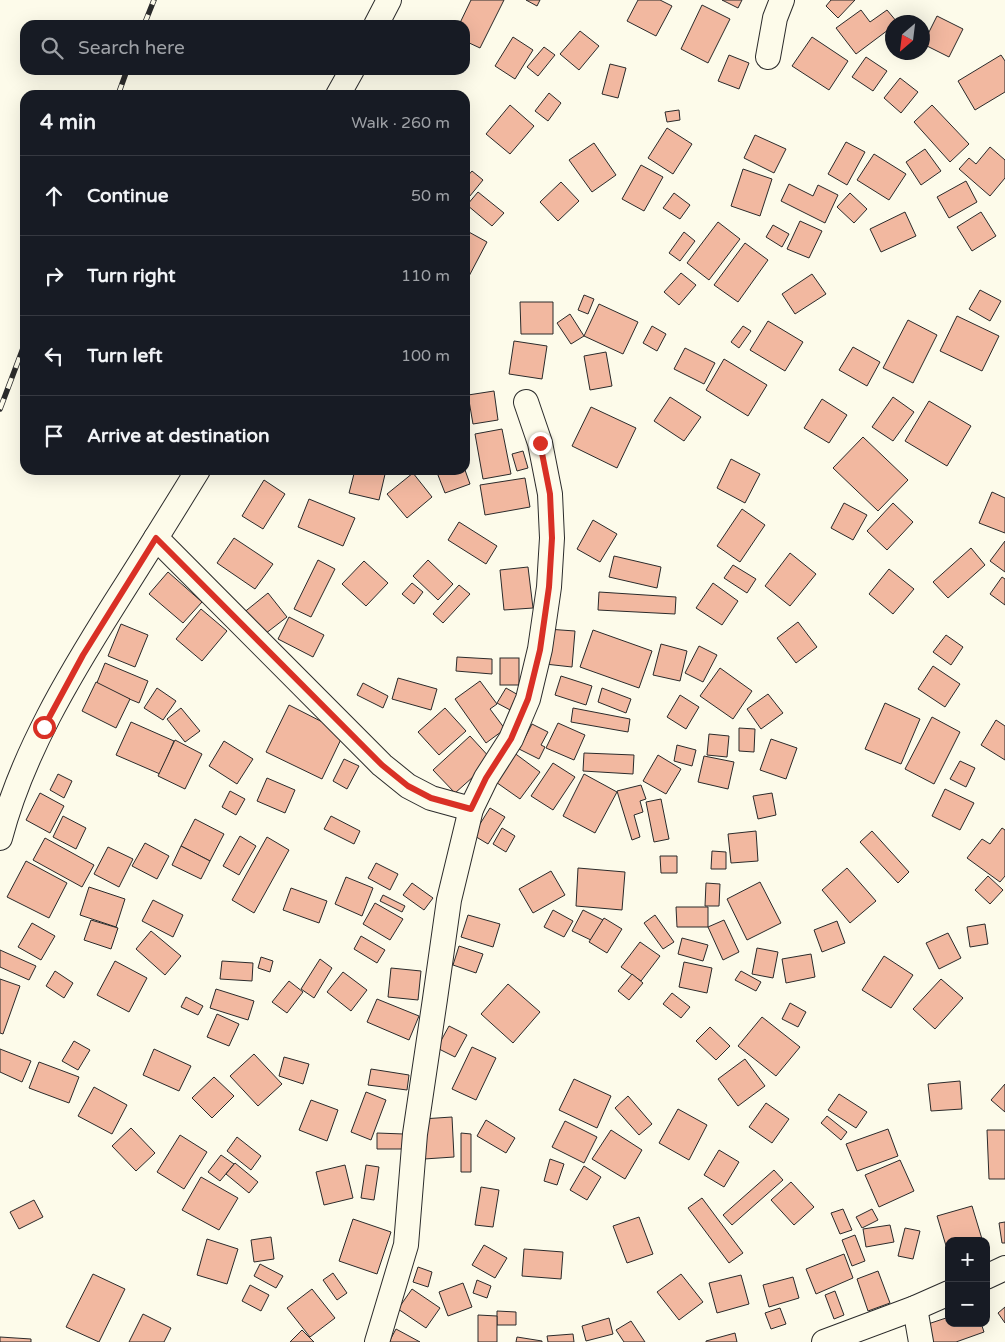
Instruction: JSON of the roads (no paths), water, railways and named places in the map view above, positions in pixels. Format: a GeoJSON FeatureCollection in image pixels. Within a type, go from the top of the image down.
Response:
{"type":"FeatureCollection","features":[{"type":"Feature","properties":{"kind":"street"},"geometry":{"type":"LineString","coordinates":[[379,20],[389,0]]}},
{"type":"Feature","properties":{"kind":"street"},"geometry":{"type":"LineString","coordinates":[[768,57],[774,18],[782,0]]}},
{"type":"Feature","properties":{"kind":"street"},"geometry":{"type":"LineString","coordinates":[[341,90],[349,75]]}},
{"type":"Feature","properties":{"kind":"street"},"geometry":{"type":"LineString","coordinates":[[378,1342],[406,1245],[415,1134],[435,999],[450,900],[471,809],[486,778],[511,739],[528,699],[540,650],[549,587],[552,538],[550,494],[540,443],[526,402]]}},
{"type":"Feature","properties":{"kind":"street"},"geometry":{"type":"LineString","coordinates":[[0,838],[18,785],[44,727],[83,655],[195,475]]}},
{"type":"Feature","properties":{"kind":"street"},"geometry":{"type":"LineString","coordinates":[[156,538],[382,765],[408,786],[431,798],[471,809]]}},
{"type":"Feature","properties":{"kind":"street"},"geometry":{"type":"LineString","coordinates":[[990,1275],[1005,1268]]}},
{"type":"Feature","properties":{"kind":"street"},"geometry":{"type":"LineString","coordinates":[[824,1342],[945,1295]]}},
{"type":"Feature","properties":{"kind":"street"},"geometry":{"type":"LineString","coordinates":[[915,1308],[921,1342]]}},
{"type":"Feature","properties":{"kind":"railway"},"geometry":{"type":"LineString","coordinates":[[146,20],[154,0]]}},
{"type":"Feature","properties":{"kind":"railway"},"geometry":{"type":"LineString","coordinates":[[120,90],[125,75]]}},
{"type":"Feature","properties":{"kind":"railway"},"geometry":{"type":"LineString","coordinates":[[0,409],[20,356]]}}]}
